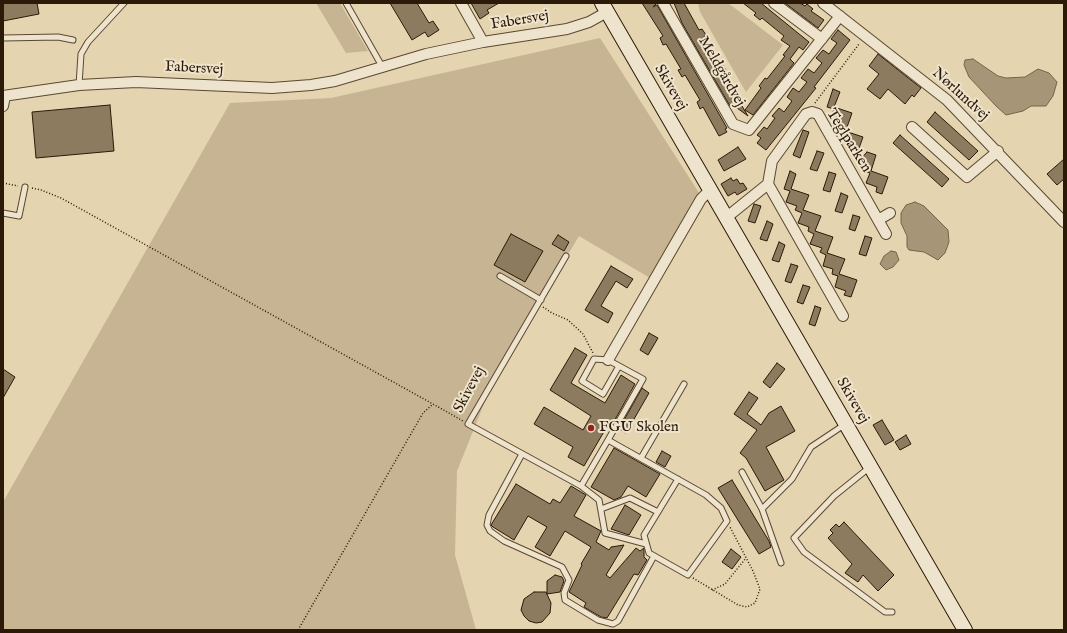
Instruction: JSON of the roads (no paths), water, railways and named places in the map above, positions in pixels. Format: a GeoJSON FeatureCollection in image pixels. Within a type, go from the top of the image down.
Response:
{"type":"FeatureCollection","features":[{"type":"Feature","properties":{"kind":"street","name":"Fabersvej"},"geometry":{"type":"LineString","coordinates":[[461,3],[483,42]]}},
{"type":"Feature","properties":{"kind":"street","name":"Meldgårdvej"},"geometry":{"type":"LineString","coordinates":[[663,3],[734,124],[749,130],[840,16]]}},
{"type":"Feature","properties":{"kind":"street"},"geometry":{"type":"LineString","coordinates":[[774,3],[822,39]]}},
{"type":"Feature","properties":{"kind":"street","name":"Nørlundvej"},"geometry":{"type":"LineString","coordinates":[[823,3],[947,100],[998,151],[1064,222]]}},
{"type":"Feature","properties":{"kind":"street","name":"Fabersvej"},"geometry":{"type":"LineString","coordinates":[[4,96],[79,85],[136,82],[272,88],[311,85],[335,81],[426,54],[483,42],[567,29],[589,22],[604,8]]}},
{"type":"Feature","properties":{"kind":"street","name":"Skivevej"},"geometry":{"type":"LineString","coordinates":[[604,8],[711,189],[965,630]]}},
{"type":"Feature","properties":{"kind":"street"},"geometry":{"type":"LineString","coordinates":[[3,106],[4,96]]}},
{"type":"Feature","properties":{"kind":"street","name":"Teglparken"},"geometry":{"type":"LineString","coordinates":[[768,184],[772,161],[806,114],[812,112],[818,114],[886,234]]}},
{"type":"Feature","properties":{"kind":"street"},"geometry":{"type":"LineString","coordinates":[[912,127],[967,177],[998,151]]}},
{"type":"Feature","properties":{"kind":"street"},"geometry":{"type":"LineString","coordinates":[[727,217],[768,184],[843,316]]}},
{"type":"Feature","properties":{"kind":"street"},"geometry":{"type":"LineString","coordinates":[[608,360],[701,199],[711,189]]}},
{"type":"Feature","properties":{"kind":"street"},"geometry":{"type":"LineString","coordinates":[[878,220],[890,213]]}},
{"type":"Feature","properties":{"kind":"lane"},"geometry":{"type":"LineString","coordinates":[[79,85],[82,54],[88,42],[124,3]]}},
{"type":"Feature","properties":{"kind":"lane"},"geometry":{"type":"LineString","coordinates":[[346,3],[383,68]]}},
{"type":"Feature","properties":{"kind":"lane"},"geometry":{"type":"LineString","coordinates":[[3,38],[58,37],[74,40]]}},
{"type":"Feature","properties":{"kind":"lane"},"geometry":{"type":"LineString","coordinates":[[3,213],[20,216],[25,187]]}},
{"type":"Feature","properties":{"kind":"lane","name":"Skivevej"},"geometry":{"type":"LineString","coordinates":[[566,256],[468,424],[581,486],[599,500],[601,509]]}},
{"type":"Feature","properties":{"kind":"lane"},"geometry":{"type":"LineString","coordinates":[[500,276],[540,302]]}},
{"type":"Feature","properties":{"kind":"lane"},"geometry":{"type":"LineString","coordinates":[[581,486],[643,379],[608,360],[594,359],[582,381],[604,394],[619,366]]}},
{"type":"Feature","properties":{"kind":"lane"},"geometry":{"type":"LineString","coordinates":[[641,458],[684,384]]}},
{"type":"Feature","properties":{"kind":"lane"},"geometry":{"type":"LineString","coordinates":[[762,508],[792,479],[811,447],[846,424]]}},
{"type":"Feature","properties":{"kind":"lane"},"geometry":{"type":"LineString","coordinates":[[608,440],[641,458],[678,479],[706,495],[721,508],[727,520],[688,575],[649,553],[644,534],[678,479]]}},
{"type":"Feature","properties":{"kind":"lane"},"geometry":{"type":"LineString","coordinates":[[522,454],[489,515],[486,525],[490,531],[504,541],[562,567],[569,580],[564,593],[565,600],[598,620],[613,624],[618,621],[654,556]]}},
{"type":"Feature","properties":{"kind":"lane"},"geometry":{"type":"LineString","coordinates":[[870,466],[834,496],[794,538],[804,552],[829,571],[885,612],[892,612]]}},
{"type":"Feature","properties":{"kind":"lane"},"geometry":{"type":"LineString","coordinates":[[742,472],[762,508],[781,563]]}},
{"type":"Feature","properties":{"kind":"lane"},"geometry":{"type":"LineString","coordinates":[[646,544],[605,533],[601,509],[630,498],[658,512]]}},
{"type":"Feature","properties":{"kind":"place","name":"FGU Skolen"},"geometry":{"type":"Point","coordinates":[591,428]}}]}
